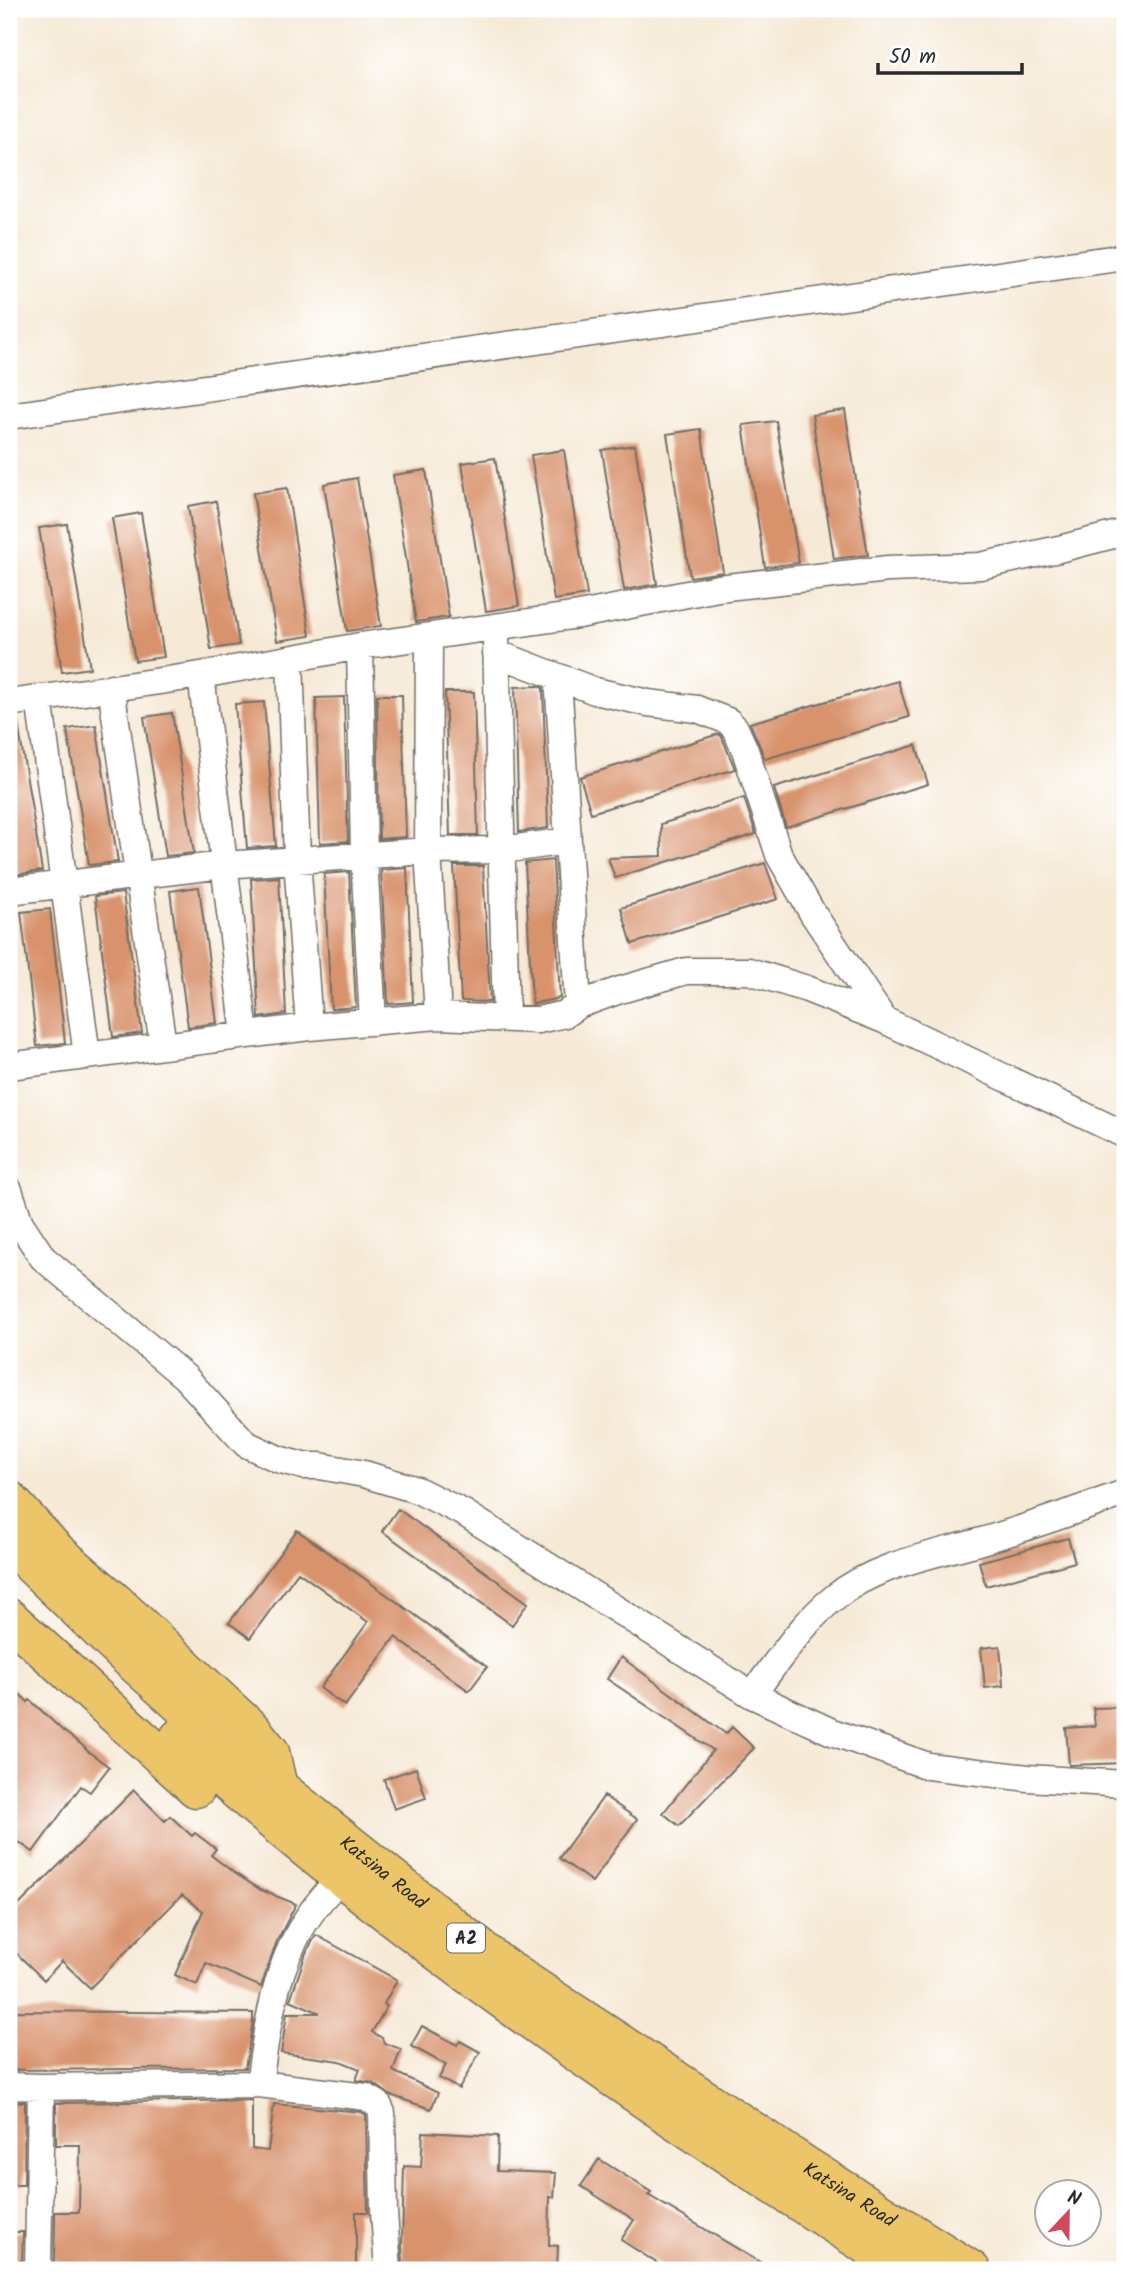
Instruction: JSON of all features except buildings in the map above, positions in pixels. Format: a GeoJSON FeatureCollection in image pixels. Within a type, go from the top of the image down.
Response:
{"type":"FeatureCollection","features":[{"type":"Feature","properties":{"kind":"highway"},"geometry":{"type":"LineString","coordinates":[[9,1500],[55,1550],[114,1601],[271,1752],[276,1805],[225,1809],[194,1786],[9,1618]]}},
{"type":"Feature","properties":{"kind":"highway","name":"Katsina Road"},"geometry":{"type":"LineString","coordinates":[[9,1543],[132,1661],[231,1750],[342,1878],[453,1964],[565,2044],[779,2190],[905,2270]]}},
{"type":"Feature","properties":{"kind":"highway","name":"Katsina Road"},"geometry":{"type":"LineString","coordinates":[[9,1579],[234,1790],[276,1805],[501,1965],[806,2166],[971,2270]]}},
{"type":"Feature","properties":{"kind":"street"},"geometry":{"type":"LineString","coordinates":[[9,416],[1125,257]]}},
{"type":"Feature","properties":{"kind":"street"},"geometry":{"type":"LineString","coordinates":[[9,703],[201,675],[360,646],[429,637],[496,640],[579,615],[718,588],[888,569],[980,566],[1059,550],[1125,532]]}},
{"type":"Feature","properties":{"kind":"street"},"geometry":{"type":"LineString","coordinates":[[429,637],[428,851],[438,1016]]}},
{"type":"Feature","properties":{"kind":"street"},"geometry":{"type":"LineString","coordinates":[[496,640],[558,677],[595,691],[648,703],[697,709],[728,720],[735,728],[745,750],[779,855],[813,914],[884,1020]]}},
{"type":"Feature","properties":{"kind":"street"},"geometry":{"type":"LineString","coordinates":[[496,640],[506,1018]]}},
{"type":"Feature","properties":{"kind":"street"},"geometry":{"type":"LineString","coordinates":[[360,646],[364,856],[373,1022]]}},
{"type":"Feature","properties":{"kind":"street"},"geometry":{"type":"LineString","coordinates":[[290,659],[297,859],[309,1027]]}},
{"type":"Feature","properties":{"kind":"street"},"geometry":{"type":"LineString","coordinates":[[201,675],[245,1035]]}},
{"type":"Feature","properties":{"kind":"street"},"geometry":{"type":"LineString","coordinates":[[558,677],[578,1005]]}},
{"type":"Feature","properties":{"kind":"street"},"geometry":{"type":"LineString","coordinates":[[111,687],[163,1045]]}},
{"type":"Feature","properties":{"kind":"street"},"geometry":{"type":"LineString","coordinates":[[39,698],[86,1056]]}},
{"type":"Feature","properties":{"kind":"street"},"geometry":{"type":"LineString","coordinates":[[9,891],[223,865],[428,851],[502,850],[568,841]]}},
{"type":"Feature","properties":{"kind":"street"},"geometry":{"type":"LineString","coordinates":[[9,1066],[309,1027],[438,1016],[538,1020],[565,1014],[578,1005],[620,990],[686,971],[749,971],[807,989],[884,1020],[1125,1135]]}},
{"type":"Feature","properties":{"kind":"street"},"geometry":{"type":"LineString","coordinates":[[9,1190],[20,1223],[43,1258],[186,1377],[246,1444],[278,1459],[303,1466],[320,1466],[364,1474],[404,1486],[464,1513],[752,1695],[832,1732],[928,1766],[1028,1778],[1125,1784]]}},
{"type":"Feature","properties":{"kind":"street"},"geometry":{"type":"LineString","coordinates":[[752,1695],[810,1619],[863,1579],[934,1553],[980,1541],[1125,1493]]}},
{"type":"Feature","properties":{"kind":"street"},"geometry":{"type":"LineString","coordinates":[[259,2084],[268,2018],[281,1968],[302,1924],[325,1893],[342,1878]]}},
{"type":"Feature","properties":{"kind":"street"},"geometry":{"type":"LineString","coordinates":[[9,2086],[259,2084],[366,2097],[378,2104],[382,2113],[388,2270]]}},
{"type":"Feature","properties":{"kind":"street"},"geometry":{"type":"LineString","coordinates":[[38,2270],[41,2087]]}}]}
